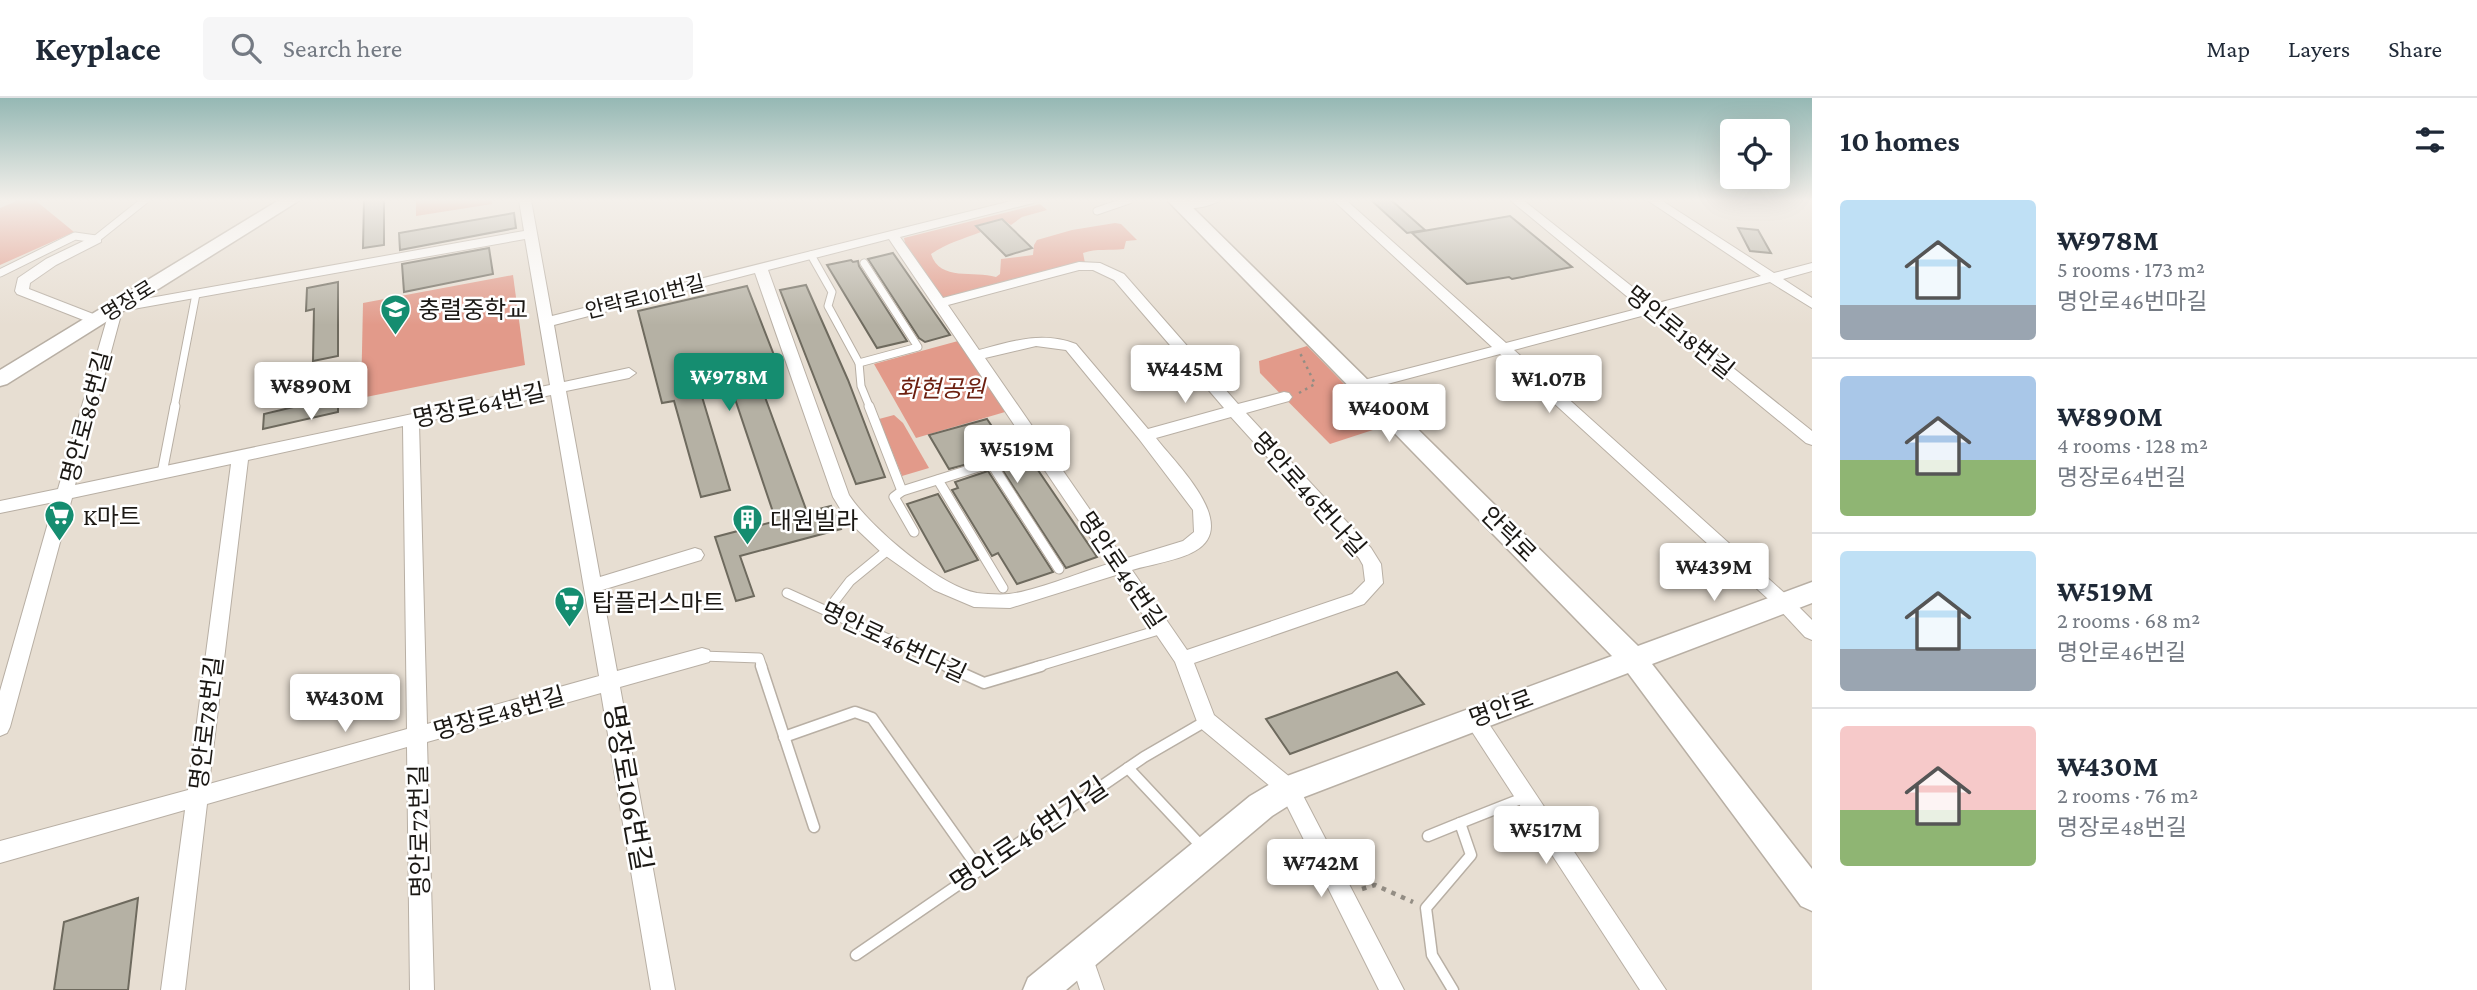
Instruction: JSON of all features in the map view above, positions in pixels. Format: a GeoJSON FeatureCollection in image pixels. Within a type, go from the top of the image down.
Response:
{"type":"FeatureCollection","features":[{"type":"Feature","properties":{"kind":"main road","name":"명장로"},"geometry":{"type":"LineString","coordinates":[[0,379],[224,242]]}},
{"type":"Feature","properties":{"kind":"main road","name":"안락로"},"geometry":{"type":"LineString","coordinates":[[1217,242],[1633,659],[1812,895]]}},
{"type":"Feature","properties":{"kind":"main road","name":"명안로"},"geometry":{"type":"LineString","coordinates":[[1040,990],[1261,806],[1289,789],[1812,592]]}},
{"type":"Feature","properties":{"kind":"street"},"geometry":{"type":"LineString","coordinates":[[91,242],[51,262],[23,281],[22,292],[96,320]]}},
{"type":"Feature","properties":{"kind":"street"},"geometry":{"type":"LineString","coordinates":[[116,308],[488,242]]}},
{"type":"Feature","properties":{"kind":"street","name":"명장로106번길"},"geometry":{"type":"LineString","coordinates":[[532,242],[663,990]]}},
{"type":"Feature","properties":{"kind":"street","name":"안락로101번길"},"geometry":{"type":"LineString","coordinates":[[547,322],[863,242]]}},
{"type":"Feature","properties":{"kind":"street","name":"명안로46번길"},"geometry":{"type":"LineString","coordinates":[[897,242],[1183,659],[1206,721]]}},
{"type":"Feature","properties":{"kind":"street"},"geometry":{"type":"LineString","coordinates":[[1385,242],[1784,603],[1812,632]]}},
{"type":"Feature","properties":{"kind":"street","name":"명안로18번길"},"geometry":{"type":"LineString","coordinates":[[1568,242],[1812,439]]}},
{"type":"Feature","properties":{"kind":"street"},"geometry":{"type":"LineString","coordinates":[[1717,242],[1812,304]]}},
{"type":"Feature","properties":{"kind":"street","name":"명안로46번나길"},"geometry":{"type":"LineString","coordinates":[[939,303],[1079,266],[1108,270],[1119,277],[1234,411],[1365,553],[1372,564],[1374,583],[1357,599],[1183,659]]}},
{"type":"Feature","properties":{"kind":"street"},"geometry":{"type":"LineString","coordinates":[[1361,386],[1812,267]]}},
{"type":"Feature","properties":{"kind":"street"},"geometry":{"type":"LineString","coordinates":[[760,268],[841,497],[853,515],[889,548],[940,585],[974,600],[1010,601],[1189,546],[1202,535],[1204,525],[1201,509],[1080,354],[1058,340],[1039,341],[976,356]]}},
{"type":"Feature","properties":{"kind":"street","name":"명안로86번길"},"geometry":{"type":"LineString","coordinates":[[0,727],[116,308]]}},
{"type":"Feature","properties":{"kind":"street","name":"명장로64번길"},"geometry":{"type":"LineString","coordinates":[[0,507],[629,373]]}},
{"type":"Feature","properties":{"kind":"street","name":"명안로46번나길"},"geometry":{"type":"LineString","coordinates":[[1234,411],[1284,397]]}},
{"type":"Feature","properties":{"kind":"street"},"geometry":{"type":"LineString","coordinates":[[1145,435],[1234,411]]}},
{"type":"Feature","properties":{"kind":"street","name":"명안로72번길"},"geometry":{"type":"LineString","coordinates":[[411,420],[422,990]]}},
{"type":"Feature","properties":{"kind":"street","name":"명안로78번길"},"geometry":{"type":"LineString","coordinates":[[173,990],[240,457]]}},
{"type":"Feature","properties":{"kind":"street"},"geometry":{"type":"LineString","coordinates":[[593,586],[695,555]]}},
{"type":"Feature","properties":{"kind":"street","name":"명장로48번길"},"geometry":{"type":"LineString","coordinates":[[0,852],[702,656]]}},
{"type":"Feature","properties":{"kind":"street"},"geometry":{"type":"LineString","coordinates":[[1474,718],[1654,990]]}},
{"type":"Feature","properties":{"kind":"street"},"geometry":{"type":"LineString","coordinates":[[1206,721],[1289,789],[1392,990]]}},
{"type":"Feature","properties":{"kind":"street"},"geometry":{"type":"LineString","coordinates":[[1081,955],[1092,990]]}},
{"type":"Feature","properties":{"kind":"lane"},"geometry":{"type":"LineString","coordinates":[[0,273],[64,242]]}},
{"type":"Feature","properties":{"kind":"lane"},"geometry":{"type":"LineString","coordinates":[[811,255],[832,292],[828,306],[859,363],[861,386],[902,491]]}},
{"type":"Feature","properties":{"kind":"lane"},"geometry":{"type":"LineString","coordinates":[[859,363],[918,347],[863,263]]}},
{"type":"Feature","properties":{"kind":"lane"},"geometry":{"type":"LineString","coordinates":[[162,473],[196,294]]}},
{"type":"Feature","properties":{"kind":"lane"},"geometry":{"type":"LineString","coordinates":[[914,532],[894,497],[902,491],[991,463],[1059,569]]}},
{"type":"Feature","properties":{"kind":"lane"},"geometry":{"type":"LineString","coordinates":[[938,480],[1003,588]]}},
{"type":"Feature","properties":{"kind":"lane"},"geometry":{"type":"LineString","coordinates":[[827,611],[850,581],[889,548]]}},
{"type":"Feature","properties":{"kind":"lane","name":"명안로46번다길"},"geometry":{"type":"LineString","coordinates":[[787,593],[984,683],[1162,629]]}},
{"type":"Feature","properties":{"kind":"lane","name":"명장로48번길"},"geometry":{"type":"LineString","coordinates":[[702,656],[759,658],[814,827]]}},
{"type":"Feature","properties":{"kind":"lane"},"geometry":{"type":"LineString","coordinates":[[784,737],[855,712],[872,718],[979,869]]}},
{"type":"Feature","properties":{"kind":"lane","name":"명안로46번가길"},"geometry":{"type":"LineString","coordinates":[[856,955],[1128,768],[1206,721]]}},
{"type":"Feature","properties":{"kind":"lane"},"geometry":{"type":"LineString","coordinates":[[1128,768],[1206,852]]}},
{"type":"Feature","properties":{"kind":"lane"},"geometry":{"type":"LineString","coordinates":[[1428,836],[1526,797]]}},
{"type":"Feature","properties":{"kind":"lane"},"geometry":{"type":"LineString","coordinates":[[1453,990],[1432,955],[1426,908],[1471,855],[1460,823]]}},
{"type":"Feature","properties":{"kind":"path","name":"명안로46번나길"},"geometry":{"type":"LineString","coordinates":[[1284,397],[1306,391],[1315,384],[1300,353],[1312,350]]}},
{"type":"Feature","properties":{"kind":"path"},"geometry":{"type":"LineString","coordinates":[[1343,894],[1376,886],[1426,908]]}},
{"type":"Feature","properties":{"kind":"green space"},"geometry":{"type":"Polygon","coordinates":[[[0,242],[52,242],[0,265],[0,242]]]}},
{"type":"Feature","properties":{"kind":"green space"},"geometry":{"type":"Polygon","coordinates":[[[905,242],[955,242],[931,254],[935,263],[950,272],[996,277],[1000,274],[1001,259],[1033,255],[1036,242],[1126,242],[1124,249],[1083,253],[1085,263],[941,301],[906,248],[905,242]]]}},
{"type":"Feature","properties":{"kind":"green space"},"geometry":{"type":"Polygon","coordinates":[[[513,275],[525,365],[361,398],[363,303],[513,275]]]}},
{"type":"Feature","properties":{"kind":"green space","name":"화현공원"},"geometry":{"type":"Polygon","coordinates":[[[958,341],[1005,412],[916,438],[874,364],[958,341]]]}},
{"type":"Feature","properties":{"kind":"green space"},"geometry":{"type":"Polygon","coordinates":[[[1307,346],[1385,426],[1330,444],[1260,373],[1259,361],[1307,346]]]}},
{"type":"Feature","properties":{"kind":"green space"},"geometry":{"type":"Polygon","coordinates":[[[894,415],[903,423],[929,468],[902,476],[879,419],[894,415]]]}},
{"type":"Feature","properties":{"kind":"building"},"geometry":{"type":"Polygon","coordinates":[[[363,242],[384,242],[384,245],[363,248],[363,242]]]}},
{"type":"Feature","properties":{"kind":"building"},"geometry":{"type":"Polygon","coordinates":[[[400,242],[444,242],[400,250],[400,242]]]}},
{"type":"Feature","properties":{"kind":"building"},"geometry":{"type":"Polygon","coordinates":[[[992,242],[1025,242],[1032,248],[1006,256],[992,242]]]}},
{"type":"Feature","properties":{"kind":"building"},"geometry":{"type":"Polygon","coordinates":[[[1421,242],[1541,242],[1572,267],[1512,279],[1509,277],[1467,284],[1421,242]]]}},
{"type":"Feature","properties":{"kind":"building"},"geometry":{"type":"Polygon","coordinates":[[[1745,242],[1765,242],[1771,253],[1750,251],[1745,242]]]}},
{"type":"Feature","properties":{"kind":"building"},"geometry":{"type":"Polygon","coordinates":[[[489,248],[493,274],[404,292],[402,264],[489,248]]]}},
{"type":"Feature","properties":{"kind":"building"},"geometry":{"type":"Polygon","coordinates":[[[893,253],[950,335],[925,342],[919,338],[868,259],[893,253]]]}},
{"type":"Feature","properties":{"kind":"building"},"geometry":{"type":"Polygon","coordinates":[[[858,261],[907,341],[877,348],[827,265],[858,261]]]}},
{"type":"Feature","properties":{"kind":"building"},"geometry":{"type":"Polygon","coordinates":[[[338,282],[338,356],[313,361],[314,309],[306,311],[307,288],[338,282]]]}},
{"type":"Feature","properties":{"kind":"building"},"geometry":{"type":"Polygon","coordinates":[[[806,285],[848,380],[885,477],[856,484],[780,290],[806,285]]]}},
{"type":"Feature","properties":{"kind":"building"},"geometry":{"type":"Polygon","coordinates":[[[747,286],[781,373],[758,378],[807,512],[831,506],[841,529],[740,556],[754,596],[736,601],[715,537],[776,521],[730,384],[700,390],[730,490],[701,497],[674,401],[662,403],[638,311],[747,286]]]}},
{"type":"Feature","properties":{"kind":"building"},"geometry":{"type":"Polygon","coordinates":[[[338,383],[338,412],[263,429],[264,414],[298,406],[299,392],[338,383]]]}},
{"type":"Feature","properties":{"kind":"building"},"geometry":{"type":"Polygon","coordinates":[[[987,419],[1014,459],[1027,454],[1097,557],[1066,568],[994,457],[949,469],[929,435],[987,419]]]}},
{"type":"Feature","properties":{"kind":"building"},"geometry":{"type":"Polygon","coordinates":[[[988,471],[1053,572],[1017,584],[998,553],[992,556],[952,490],[958,488],[955,482],[988,471]]]}},
{"type":"Feature","properties":{"kind":"building"},"geometry":{"type":"Polygon","coordinates":[[[938,494],[978,560],[945,572],[907,504],[938,494]]]}},
{"type":"Feature","properties":{"kind":"building"},"geometry":{"type":"Polygon","coordinates":[[[1397,672],[1424,704],[1290,754],[1266,719],[1397,672]]]}},
{"type":"Feature","properties":{"kind":"building"},"geometry":{"type":"Polygon","coordinates":[[[138,898],[128,990],[54,990],[64,922],[138,898]]]}},
{"type":"Feature","properties":{"kind":"place","name":"충렬중학교"},"geometry":{"type":"Point","coordinates":[395,336]}},
{"type":"Feature","properties":{"kind":"place","name":"K마트"},"geometry":{"type":"Point","coordinates":[60,543]}},
{"type":"Feature","properties":{"kind":"place","name":"대원빌라"},"geometry":{"type":"Point","coordinates":[747,547]}},
{"type":"Feature","properties":{"kind":"place","name":"탑플러스마트"},"geometry":{"type":"Point","coordinates":[569,629]}}]}
